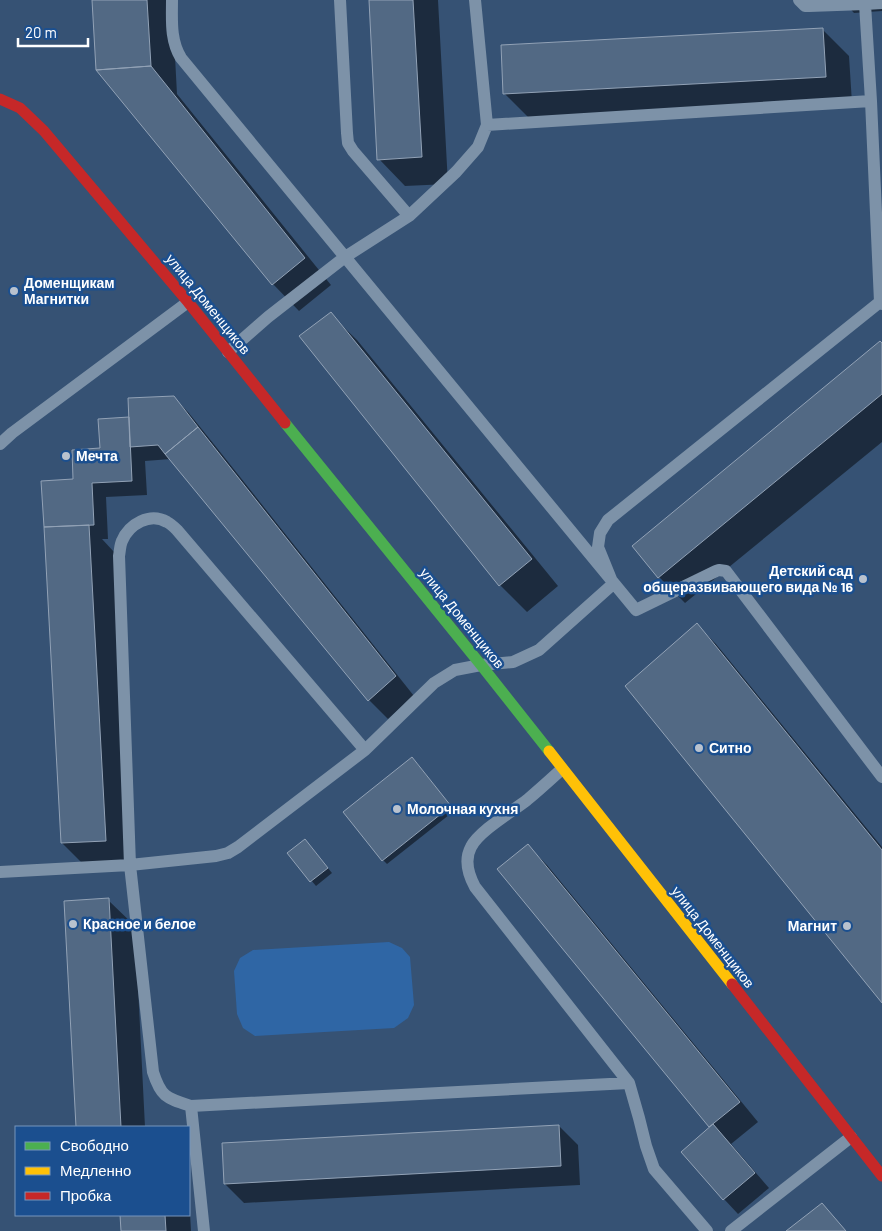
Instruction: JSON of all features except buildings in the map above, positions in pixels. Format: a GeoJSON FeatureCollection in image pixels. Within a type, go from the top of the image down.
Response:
{"type":"FeatureCollection","features":[{"type":"Feature","properties":{"kind":"street","name":"улица Доменщиков"},"geometry":{"type":"LineString","coordinates":[[0,99],[20,108],[44,131],[188,302],[481,665],[851,1137],[872,1157],[882,1176]]}},
{"type":"Feature","properties":{"kind":"lane"},"geometry":{"type":"LineString","coordinates":[[172,0],[173,38],[181,58],[636,610],[716,571],[726,571],[882,777]]}},
{"type":"Feature","properties":{"kind":"lane"},"geometry":{"type":"LineString","coordinates":[[340,0],[348,143],[409,216]]}},
{"type":"Feature","properties":{"kind":"lane"},"geometry":{"type":"LineString","coordinates":[[228,352],[268,317],[345,257],[409,216],[462,166],[478,147],[488,124],[475,0]]}},
{"type":"Feature","properties":{"kind":"lane"},"geometry":{"type":"LineString","coordinates":[[799,0],[802,4],[809,6],[882,3]]}},
{"type":"Feature","properties":{"kind":"lane"},"geometry":{"type":"LineString","coordinates":[[613,584],[598,547],[600,533],[608,520],[881,303],[865,4]]}},
{"type":"Feature","properties":{"kind":"lane"},"geometry":{"type":"LineString","coordinates":[[488,124],[871,101]]}},
{"type":"Feature","properties":{"kind":"lane"},"geometry":{"type":"LineString","coordinates":[[0,444],[12,432],[188,302]]}},
{"type":"Feature","properties":{"kind":"lane"},"geometry":{"type":"LineString","coordinates":[[365,750],[177,530],[166,521],[153,518],[138,521],[127,531],[121,542],[119,556],[130,865],[152,1072],[164,1096],[191,1106],[629,1083]]}},
{"type":"Feature","properties":{"kind":"lane"},"geometry":{"type":"LineString","coordinates":[[0,872],[130,865],[216,856],[228,853],[365,750],[434,683],[455,670],[513,662],[539,650],[613,584]]}},
{"type":"Feature","properties":{"kind":"lane"},"geometry":{"type":"LineString","coordinates":[[562,769],[528,799],[479,836],[470,847],[467,861],[468,875],[475,887],[629,1083],[654,1169],[707,1231]]}},
{"type":"Feature","properties":{"kind":"lane"},"geometry":{"type":"LineString","coordinates":[[191,1106],[204,1231]]}},
{"type":"Feature","properties":{"kind":"lane"},"geometry":{"type":"LineString","coordinates":[[730,1231],[851,1137]]}},
{"type":"Feature","properties":{"kind":"shaded area"},"geometry":{"type":"Polygon","coordinates":[[[389,942],[402,948],[410,957],[414,1005],[408,1018],[394,1028],[255,1036],[243,1028],[237,1014],[234,971],[240,958],[253,950],[389,942]]]}},
{"type":"Feature","properties":{"kind":"traffic: fast"},"geometry":{"type":"LineString","coordinates":[[285,423],[549,751]]}},
{"type":"Feature","properties":{"kind":"traffic: slow"},"geometry":{"type":"LineString","coordinates":[[549,751],[732,984]]}},
{"type":"Feature","properties":{"kind":"traffic: jam"},"geometry":{"type":"LineString","coordinates":[[0,99],[20,108],[44,131],[188,302],[285,423]]}},
{"type":"Feature","properties":{"kind":"traffic: jam"},"geometry":{"type":"LineString","coordinates":[[732,984],[882,1176]]}},
{"type":"Feature","properties":{"kind":"place","name":"Доменщикам Магнитки"},"geometry":{"type":"Point","coordinates":[14,291]}},
{"type":"Feature","properties":{"kind":"place","name":"Мечта"},"geometry":{"type":"Point","coordinates":[66,456]}},
{"type":"Feature","properties":{"kind":"place","name":"Детский сад общеразвивающего вида № 16"},"geometry":{"type":"Point","coordinates":[863,579]}},
{"type":"Feature","properties":{"kind":"place","name":"Ситно"},"geometry":{"type":"Point","coordinates":[699,748]}},
{"type":"Feature","properties":{"kind":"place","name":"Молочная кухня"},"geometry":{"type":"Point","coordinates":[397,809]}},
{"type":"Feature","properties":{"kind":"place","name":"Красное и белое"},"geometry":{"type":"Point","coordinates":[73,924]}},
{"type":"Feature","properties":{"kind":"place","name":"Магнит"},"geometry":{"type":"Point","coordinates":[847,926]}}]}
